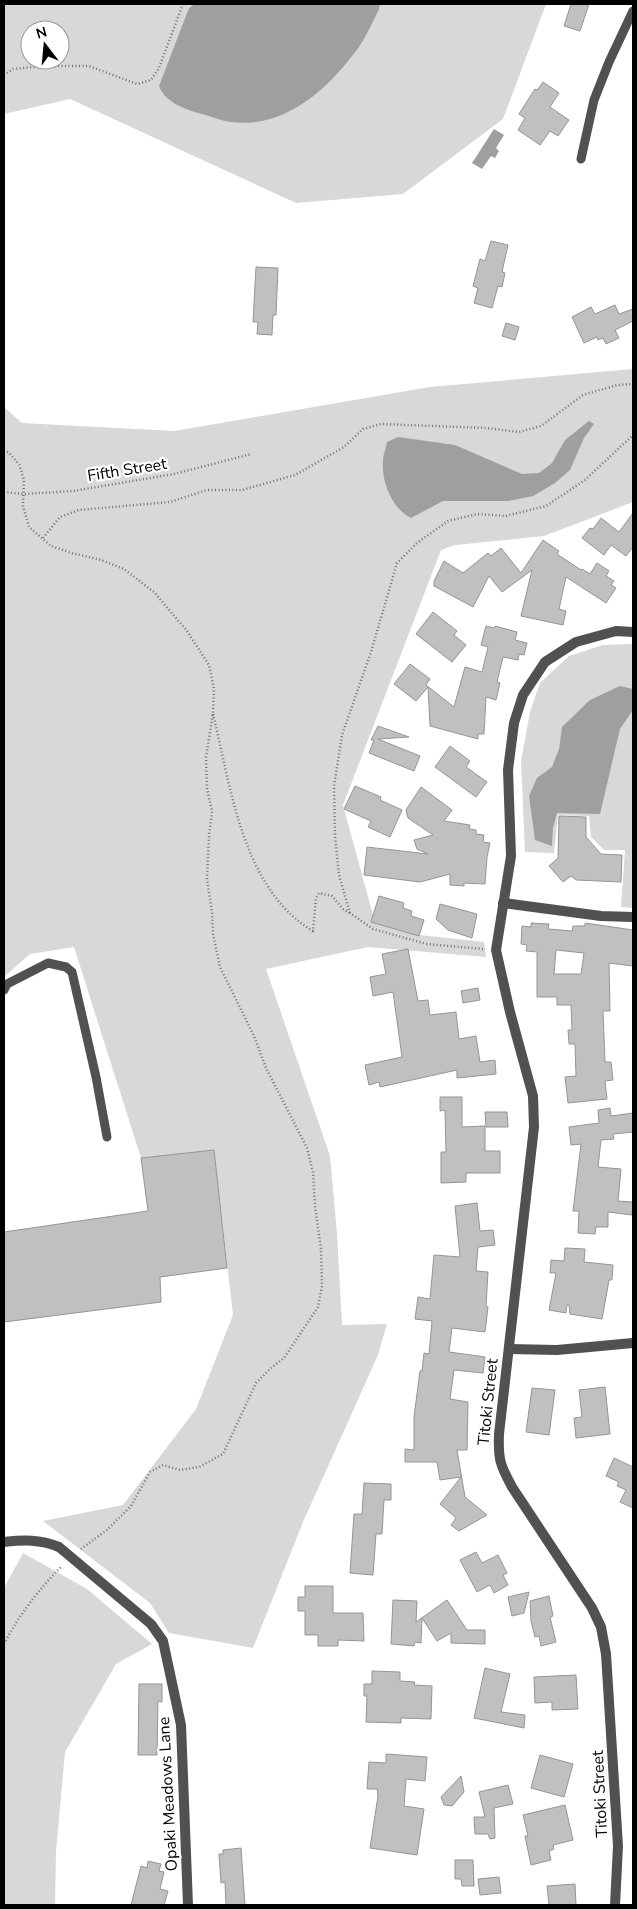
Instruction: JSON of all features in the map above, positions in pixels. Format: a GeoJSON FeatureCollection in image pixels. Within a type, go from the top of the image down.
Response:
{"type":"FeatureCollection","features":[{"type":"Feature","properties":{"kind":"street","name":"Titoki Street"},"geometry":{"type":"LineString","coordinates":[[616,1905],[617,1836],[606,1654],[601,1626],[592,1608],[503,1470],[498,1455],[534,1128],[533,1096],[496,950],[511,856],[508,770],[514,723],[523,695],[545,662],[576,642],[616,632],[633,632]]}},
{"type":"Feature","properties":{"kind":"street"},"geometry":{"type":"LineString","coordinates":[[503,903],[601,916],[633,917]]}},
{"type":"Feature","properties":{"kind":"street"},"geometry":{"type":"LineString","coordinates":[[509,1349],[557,1350],[633,1343]]}},
{"type":"Feature","properties":{"kind":"street","name":"Opaki Meadows Lane"},"geometry":{"type":"LineString","coordinates":[[4,1542],[31,1539],[45,1541],[59,1547],[151,1624],[163,1641],[182,1725],[188,1905]]}},
{"type":"Feature","properties":{"kind":"lane"},"geometry":{"type":"LineString","coordinates":[[581,159],[594,100],[609,62],[633,11]]}},
{"type":"Feature","properties":{"kind":"lane"},"geometry":{"type":"LineString","coordinates":[[4,990],[8,984],[48,963],[66,967],[72,972],[96,1077],[107,1137]]}},
{"type":"Feature","properties":{"kind":"path"},"geometry":{"type":"LineString","coordinates":[[4,75],[13,69],[43,66],[89,66],[137,84],[151,80],[160,68],[183,4]]}},
{"type":"Feature","properties":{"kind":"path"},"geometry":{"type":"LineString","coordinates":[[43,538],[60,517],[80,510],[170,502],[207,490],[242,490],[296,475],[344,447],[363,429],[380,424],[486,428],[519,432],[541,426],[583,395],[617,385],[633,384]]}},
{"type":"Feature","properties":{"kind":"path"},"geometry":{"type":"LineString","coordinates":[[350,913],[339,875],[335,836],[334,786],[342,735],[371,652],[397,563],[417,543],[448,520],[477,514],[506,516],[546,506],[585,480],[633,435]]}},
{"type":"Feature","properties":{"kind":"path"},"geometry":{"type":"LineString","coordinates":[[4,450],[19,464],[24,480],[23,506],[29,526],[51,546],[101,560],[124,570],[154,592],[187,631],[208,665],[214,689],[213,713],[206,757],[207,789],[212,811],[207,879],[213,934],[220,967],[254,1036],[266,1068],[307,1148],[313,1172],[315,1206],[321,1248],[322,1286],[318,1307],[284,1358],[256,1383],[222,1454],[198,1468],[180,1470],[163,1465],[150,1472],[131,1506],[107,1530],[71,1556],[45,1583],[11,1630],[4,1644]]}},
{"type":"Feature","properties":{"kind":"path","name":"Fifth Street"},"geometry":{"type":"LineString","coordinates":[[4,492],[24,494],[73,490],[174,474],[251,454]]}},
{"type":"Feature","properties":{"kind":"path"},"geometry":{"type":"LineString","coordinates":[[213,713],[238,819],[258,870],[275,896],[298,922],[313,931],[316,898],[319,892],[332,896],[343,909],[373,929],[427,944],[496,950]]}},
{"type":"Feature","properties":{"kind":"shaded area"},"geometry":{"type":"Polygon","coordinates":[[[4,4],[546,4],[503,119],[403,194],[296,203],[70,99],[4,114],[4,4]]]}},
{"type":"Feature","properties":{"kind":"shaded area"},"geometry":{"type":"Polygon","coordinates":[[[195,4],[380,4],[359,47],[320,91],[288,112],[270,119],[251,122],[228,121],[185,108],[172,102],[159,86],[189,8],[195,4]]]}},
{"type":"Feature","properties":{"kind":"shaded area"},"geometry":{"type":"Polygon","coordinates":[[[494,129],[504,135],[496,148],[499,151],[495,158],[491,156],[482,169],[472,163],[494,129]]]}},
{"type":"Feature","properties":{"kind":"shaded area"},"geometry":{"type":"Polygon","coordinates":[[[633,369],[633,502],[544,536],[455,545],[441,550],[343,805],[373,915],[420,935],[484,942],[486,957],[368,947],[266,969],[330,1156],[337,1233],[342,1325],[387,1324],[378,1355],[303,1522],[253,1648],[169,1633],[150,1603],[43,1521],[123,1505],[196,1409],[233,1315],[214,1150],[141,1158],[74,947],[30,954],[4,977],[4,407],[22,423],[174,431],[430,387],[633,369]]]}},
{"type":"Feature","properties":{"kind":"shaded area"},"geometry":{"type":"Polygon","coordinates":[[[589,421],[594,424],[584,438],[570,470],[555,483],[533,496],[508,501],[443,501],[411,518],[398,508],[389,494],[384,477],[383,459],[387,442],[398,437],[455,445],[522,474],[539,473],[552,463],[565,440],[589,421]]]}},
{"type":"Feature","properties":{"kind":"shaded area"},"geometry":{"type":"Polygon","coordinates":[[[633,644],[633,908],[621,907],[625,850],[604,850],[591,837],[589,816],[558,815],[554,853],[525,852],[521,761],[530,712],[540,683],[569,656],[603,645],[633,644]]]}},
{"type":"Feature","properties":{"kind":"shaded area"},"geometry":{"type":"Polygon","coordinates":[[[620,686],[633,689],[633,710],[620,729],[600,814],[557,813],[553,828],[552,846],[535,840],[529,796],[537,778],[552,767],[559,749],[562,727],[590,700],[620,686]]]}},
{"type":"Feature","properties":{"kind":"shaded area"},"geometry":{"type":"Polygon","coordinates":[[[23,1553],[87,1589],[152,1644],[116,1664],[65,1752],[56,1852],[55,1905],[4,1905],[4,1588],[23,1553]]]}},
{"type":"Feature","properties":{"kind":"building"},"geometry":{"type":"Polygon","coordinates":[[[571,4],[589,4],[580,31],[564,26],[571,4]]]}},
{"type":"Feature","properties":{"kind":"building"},"geometry":{"type":"Polygon","coordinates":[[[543,82],[559,93],[550,107],[569,120],[558,136],[550,131],[540,145],[518,130],[525,118],[519,114],[535,89],[537,90],[543,82]]]}},
{"type":"Feature","properties":{"kind":"building"},"geometry":{"type":"Polygon","coordinates":[[[491,241],[508,245],[502,272],[505,273],[502,287],[498,286],[492,308],[474,303],[478,288],[473,286],[480,259],[485,261],[491,241]]]}},
{"type":"Feature","properties":{"kind":"building"},"geometry":{"type":"Polygon","coordinates":[[[256,267],[278,268],[276,315],[273,315],[272,335],[257,334],[258,322],[253,322],[256,267]]]}},
{"type":"Feature","properties":{"kind":"building"},"geometry":{"type":"Polygon","coordinates":[[[615,305],[619,314],[633,309],[633,321],[615,330],[619,338],[606,344],[603,338],[598,340],[597,337],[584,343],[572,317],[591,307],[595,314],[615,305]]]}},
{"type":"Feature","properties":{"kind":"building"},"geometry":{"type":"Polygon","coordinates":[[[506,323],[519,327],[515,340],[502,336],[506,323]]]}},
{"type":"Feature","properties":{"kind":"building"},"geometry":{"type":"Polygon","coordinates":[[[633,513],[633,547],[626,556],[611,545],[604,555],[582,538],[590,528],[593,529],[601,518],[619,532],[633,513]]]}},
{"type":"Feature","properties":{"kind":"building"},"geometry":{"type":"Polygon","coordinates":[[[543,540],[559,551],[557,554],[581,570],[590,574],[597,563],[609,571],[606,576],[614,581],[611,585],[616,588],[606,603],[566,577],[559,609],[566,611],[563,625],[521,616],[532,570],[502,592],[489,576],[473,607],[434,586],[434,581],[444,561],[463,573],[488,553],[491,556],[501,548],[521,573],[543,540]]]}},
{"type":"Feature","properties":{"kind":"building"},"geometry":{"type":"Polygon","coordinates":[[[433,612],[457,631],[454,635],[466,645],[452,662],[416,634],[433,612]]]}},
{"type":"Feature","properties":{"kind":"building"},"geometry":{"type":"Polygon","coordinates":[[[486,626],[494,628],[495,626],[517,632],[515,640],[527,643],[524,655],[519,654],[518,660],[503,657],[497,682],[500,683],[496,700],[486,697],[484,734],[478,734],[478,739],[430,726],[428,687],[416,701],[394,684],[410,664],[430,679],[426,685],[454,707],[465,667],[482,672],[488,647],[481,645],[486,626]]]}},
{"type":"Feature","properties":{"kind":"building"},"geometry":{"type":"Polygon","coordinates":[[[378,726],[409,737],[378,739],[420,756],[414,771],[369,753],[374,740],[371,740],[378,726]]]}},
{"type":"Feature","properties":{"kind":"building"},"geometry":{"type":"Polygon","coordinates":[[[450,746],[470,761],[466,767],[487,782],[476,797],[435,767],[450,746]]]}},
{"type":"Feature","properties":{"kind":"building"},"geometry":{"type":"Polygon","coordinates":[[[355,786],[381,797],[380,800],[402,810],[390,837],[368,827],[371,821],[344,809],[355,786]]]}},
{"type":"Feature","properties":{"kind":"building"},"geometry":{"type":"Polygon","coordinates":[[[421,787],[452,810],[444,821],[470,825],[469,829],[476,830],[476,834],[484,835],[483,842],[490,843],[485,884],[464,883],[464,886],[450,885],[450,874],[420,882],[364,875],[367,847],[428,854],[417,849],[414,840],[433,835],[408,818],[406,810],[421,787]]]}},
{"type":"Feature","properties":{"kind":"building"},"geometry":{"type":"Polygon","coordinates":[[[559,816],[586,817],[586,837],[601,854],[622,855],[621,882],[576,880],[571,876],[563,882],[549,866],[558,858],[559,816]]]}},
{"type":"Feature","properties":{"kind":"building"},"geometry":{"type":"Polygon","coordinates":[[[379,896],[404,903],[403,908],[412,911],[411,916],[424,920],[419,936],[371,922],[379,896]]]}},
{"type":"Feature","properties":{"kind":"building"},"geometry":{"type":"Polygon","coordinates":[[[440,904],[477,914],[472,938],[448,930],[436,919],[440,904]]]}},
{"type":"Feature","properties":{"kind":"building"},"geometry":{"type":"Polygon","coordinates":[[[531,923],[549,924],[548,929],[572,931],[573,926],[585,926],[585,923],[633,930],[633,966],[609,963],[610,1011],[603,1011],[605,1062],[611,1062],[613,1080],[605,1081],[607,1099],[568,1103],[565,1077],[576,1076],[575,1044],[569,1044],[568,1030],[572,1030],[571,1005],[557,1005],[557,997],[537,997],[537,952],[526,951],[527,945],[521,944],[522,926],[531,927],[531,923]],[[556,950],[554,974],[581,974],[584,953],[556,950]]]}},
{"type":"Feature","properties":{"kind":"building"},"geometry":{"type":"Polygon","coordinates":[[[408,949],[418,1001],[428,1000],[430,1015],[456,1012],[459,1039],[476,1036],[480,1062],[495,1060],[496,1074],[457,1078],[457,1070],[380,1087],[379,1082],[369,1085],[365,1065],[402,1057],[393,992],[373,996],[370,977],[386,974],[382,954],[408,949]]]}},
{"type":"Feature","properties":{"kind":"building"},"geometry":{"type":"Polygon","coordinates":[[[478,988],[480,1000],[463,1003],[461,991],[478,988]]]}},
{"type":"Feature","properties":{"kind":"building"},"geometry":{"type":"Polygon","coordinates":[[[440,1097],[462,1097],[462,1127],[485,1126],[485,1151],[500,1151],[500,1173],[466,1173],[466,1182],[441,1183],[441,1152],[446,1152],[445,1110],[440,1111],[440,1097]]]}},
{"type":"Feature","properties":{"kind":"building"},"geometry":{"type":"Polygon","coordinates":[[[610,1108],[611,1116],[633,1113],[633,1132],[613,1134],[614,1139],[601,1140],[598,1167],[621,1169],[618,1201],[633,1202],[632,1215],[608,1212],[608,1227],[596,1227],[595,1234],[578,1233],[579,1211],[573,1211],[581,1144],[571,1145],[569,1127],[599,1123],[598,1110],[610,1108]]]}},
{"type":"Feature","properties":{"kind":"building"},"geometry":{"type":"Polygon","coordinates":[[[485,1112],[507,1112],[508,1127],[486,1127],[485,1112]]]}},
{"type":"Feature","properties":{"kind":"building"},"geometry":{"type":"Polygon","coordinates":[[[214,1150],[227,1268],[160,1277],[161,1302],[4,1322],[4,1232],[148,1211],[141,1158],[214,1150]]]}},
{"type":"Feature","properties":{"kind":"building"},"geometry":{"type":"Polygon","coordinates":[[[477,1203],[480,1231],[493,1230],[495,1245],[478,1247],[476,1271],[488,1272],[486,1306],[488,1307],[485,1332],[452,1328],[449,1352],[485,1357],[483,1373],[454,1370],[450,1399],[468,1402],[467,1450],[457,1450],[465,1497],[487,1515],[459,1531],[451,1525],[456,1518],[440,1504],[461,1477],[440,1480],[437,1462],[405,1462],[405,1449],[414,1450],[414,1417],[420,1371],[422,1371],[424,1353],[429,1354],[432,1321],[415,1319],[418,1297],[430,1299],[434,1255],[460,1257],[455,1206],[477,1203]]]}},
{"type":"Feature","properties":{"kind":"building"},"geometry":{"type":"Polygon","coordinates":[[[565,1248],[585,1249],[584,1262],[613,1265],[612,1280],[609,1280],[602,1319],[570,1314],[569,1305],[567,1305],[566,1313],[549,1310],[556,1273],[550,1273],[551,1260],[564,1261],[565,1248]]]}},
{"type":"Feature","properties":{"kind":"building"},"geometry":{"type":"Polygon","coordinates":[[[605,1387],[610,1434],[576,1438],[574,1418],[582,1417],[579,1390],[605,1387]]]}},
{"type":"Feature","properties":{"kind":"building"},"geometry":{"type":"Polygon","coordinates":[[[532,1388],[555,1390],[549,1435],[526,1432],[532,1388]]]}},
{"type":"Feature","properties":{"kind":"building"},"geometry":{"type":"Polygon","coordinates":[[[614,1458],[633,1467],[633,1508],[620,1502],[626,1490],[617,1486],[619,1482],[606,1476],[614,1458]]]}},
{"type":"Feature","properties":{"kind":"building"},"geometry":{"type":"Polygon","coordinates":[[[364,1483],[391,1484],[391,1500],[384,1500],[382,1534],[376,1534],[373,1575],[350,1573],[354,1514],[362,1514],[364,1483]]]}},
{"type":"Feature","properties":{"kind":"building"},"geometry":{"type":"Polygon","coordinates":[[[476,1552],[482,1563],[498,1555],[507,1573],[503,1575],[508,1585],[494,1593],[490,1585],[477,1592],[460,1560],[476,1552]]]}},
{"type":"Feature","properties":{"kind":"building"},"geometry":{"type":"Polygon","coordinates":[[[305,1586],[333,1586],[333,1613],[363,1613],[364,1641],[338,1640],[338,1646],[318,1646],[318,1635],[305,1635],[305,1611],[298,1611],[298,1597],[305,1597],[305,1586]]]}},
{"type":"Feature","properties":{"kind":"building"},"geometry":{"type":"Polygon","coordinates":[[[529,1592],[524,1613],[512,1616],[508,1597],[529,1592]]]}},
{"type":"Feature","properties":{"kind":"building"},"geometry":{"type":"Polygon","coordinates":[[[549,1596],[553,1616],[550,1617],[556,1642],[541,1646],[539,1636],[535,1637],[531,1621],[530,1601],[549,1596]]]}},
{"type":"Feature","properties":{"kind":"building"},"geometry":{"type":"Polygon","coordinates":[[[393,1600],[417,1601],[416,1622],[447,1600],[467,1630],[485,1630],[485,1644],[451,1643],[451,1633],[437,1641],[422,1618],[421,1643],[415,1642],[414,1646],[391,1644],[393,1600]]]}},
{"type":"Feature","properties":{"kind":"building"},"geometry":{"type":"Polygon","coordinates":[[[485,1668],[510,1674],[501,1712],[525,1715],[524,1728],[474,1718],[485,1668]]]}},
{"type":"Feature","properties":{"kind":"building"},"geometry":{"type":"Polygon","coordinates":[[[372,1671],[400,1672],[400,1681],[415,1682],[414,1685],[432,1686],[431,1719],[401,1718],[401,1723],[366,1722],[367,1696],[364,1696],[364,1684],[372,1684],[372,1671]]]}},
{"type":"Feature","properties":{"kind":"building"},"geometry":{"type":"Polygon","coordinates":[[[576,1675],[578,1709],[552,1710],[552,1702],[535,1703],[534,1677],[576,1675]]]}},
{"type":"Feature","properties":{"kind":"building"},"geometry":{"type":"Polygon","coordinates":[[[139,1684],[162,1684],[162,1702],[158,1701],[157,1755],[138,1755],[139,1684]]]}},
{"type":"Feature","properties":{"kind":"building"},"geometry":{"type":"Polygon","coordinates":[[[386,1754],[427,1757],[425,1781],[406,1779],[404,1806],[424,1809],[417,1855],[370,1848],[378,1796],[377,1789],[367,1789],[369,1762],[386,1763],[386,1754]]]}},
{"type":"Feature","properties":{"kind":"building"},"geometry":{"type":"Polygon","coordinates":[[[540,1755],[573,1764],[564,1797],[531,1788],[540,1755]]]}},
{"type":"Feature","properties":{"kind":"building"},"geometry":{"type":"Polygon","coordinates":[[[461,1776],[464,1792],[452,1806],[444,1805],[441,1797],[461,1776]]]}},
{"type":"Feature","properties":{"kind":"building"},"geometry":{"type":"Polygon","coordinates":[[[508,1785],[513,1804],[494,1808],[495,1838],[490,1839],[488,1834],[475,1834],[474,1817],[485,1817],[479,1792],[508,1785]]]}},
{"type":"Feature","properties":{"kind":"building"},"geometry":{"type":"Polygon","coordinates":[[[565,1805],[573,1840],[553,1845],[554,1849],[549,1851],[551,1860],[531,1865],[525,1836],[528,1836],[523,1815],[565,1805]]]}},
{"type":"Feature","properties":{"kind":"building"},"geometry":{"type":"Polygon","coordinates":[[[241,1848],[245,1905],[226,1905],[225,1882],[221,1883],[219,1854],[223,1854],[223,1850],[241,1848]]]}},
{"type":"Feature","properties":{"kind":"building"},"geometry":{"type":"Polygon","coordinates":[[[455,1860],[473,1860],[474,1886],[462,1886],[461,1879],[455,1879],[455,1860]]]}},
{"type":"Feature","properties":{"kind":"building"},"geometry":{"type":"Polygon","coordinates":[[[148,1861],[161,1864],[159,1871],[164,1872],[160,1889],[168,1891],[164,1905],[131,1905],[141,1866],[147,1868],[148,1861]]]}},
{"type":"Feature","properties":{"kind":"building"},"geometry":{"type":"Polygon","coordinates":[[[499,1877],[501,1893],[480,1895],[478,1879],[499,1877]]]}},
{"type":"Feature","properties":{"kind":"building"},"geometry":{"type":"Polygon","coordinates":[[[575,1884],[576,1905],[549,1905],[547,1886],[575,1884]]]}}]}
